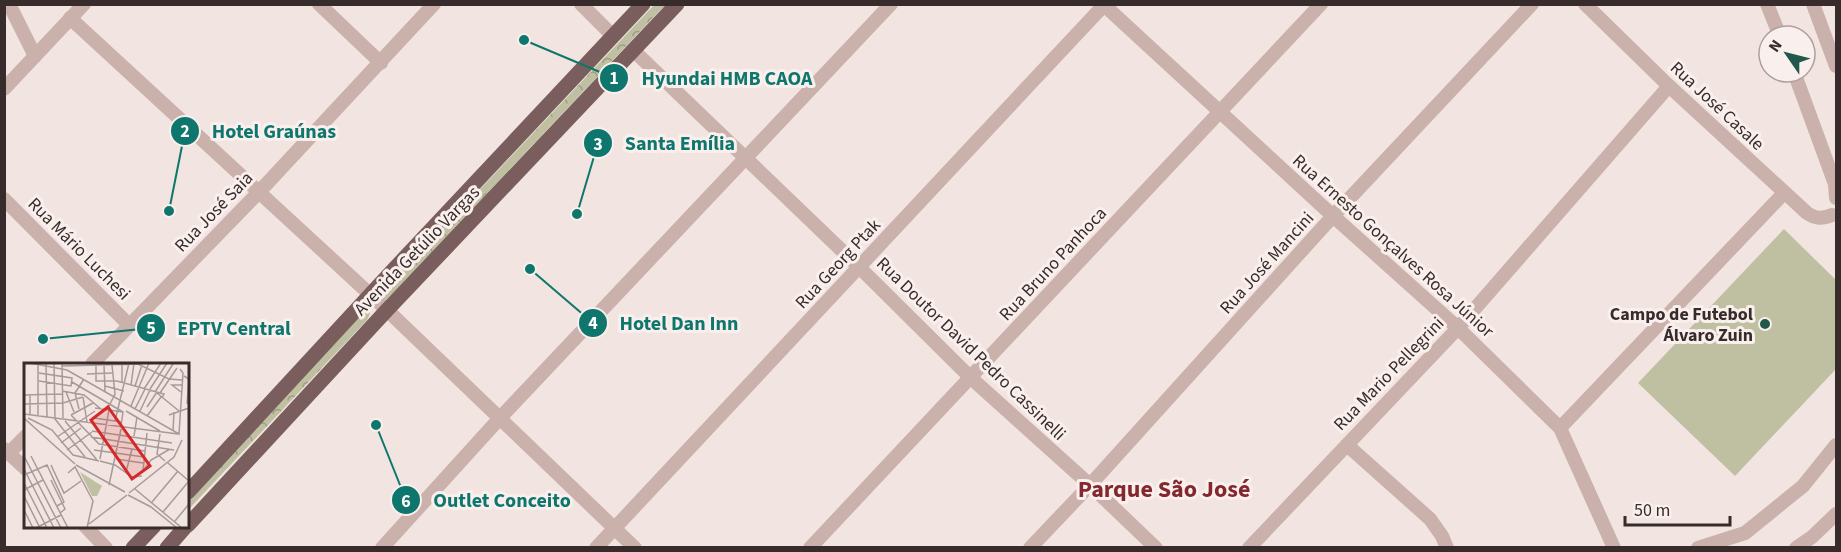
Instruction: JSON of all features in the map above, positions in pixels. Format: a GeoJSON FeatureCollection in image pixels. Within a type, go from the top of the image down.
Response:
{"type":"FeatureCollection","features":[{"type":"Feature","properties":{"kind":"main road","name":"Avenida Getúlio Vargas"},"geometry":{"type":"LineString","coordinates":[[189,491],[369,295],[643,4]]}},
{"type":"Feature","properties":{"kind":"main road","name":"Avenida Getúlio Vargas"},"geometry":{"type":"LineString","coordinates":[[189,524],[387,310],[677,4]]}},
{"type":"Feature","properties":{"kind":"main road"},"geometry":{"type":"LineString","coordinates":[[133,548],[152,528]]}},
{"type":"Feature","properties":{"kind":"main road","name":"Avenida Getúlio Vargas"},"geometry":{"type":"LineString","coordinates":[[167,548],[185,528]]}},
{"type":"Feature","properties":{"kind":"street"},"geometry":{"type":"LineString","coordinates":[[9,4],[35,56]]}},
{"type":"Feature","properties":{"kind":"street"},"geometry":{"type":"LineString","coordinates":[[4,89],[84,4]]}},
{"type":"Feature","properties":{"kind":"street"},"geometry":{"type":"LineString","coordinates":[[319,4],[381,63]]}},
{"type":"Feature","properties":{"kind":"street","name":"Rua José Saia"},"geometry":{"type":"LineString","coordinates":[[93,363],[259,192],[434,4]]}},
{"type":"Feature","properties":{"kind":"street"},"geometry":{"type":"LineString","coordinates":[[581,4],[613,36]]}},
{"type":"Feature","properties":{"kind":"street"},"geometry":{"type":"LineString","coordinates":[[382,548],[499,419],[891,4]]}},
{"type":"Feature","properties":{"kind":"street","name":"Rua Bruno Panhoca"},"geometry":{"type":"LineString","coordinates":[[810,548],[1321,4]]}},
{"type":"Feature","properties":{"kind":"street","name":"Rua José Mancini"},"geometry":{"type":"LineString","coordinates":[[1030,548],[1090,485],[1333,216],[1532,4]]}},
{"type":"Feature","properties":{"kind":"street","name":"Rua José Casale"},"geometry":{"type":"LineString","coordinates":[[1586,4],[1669,86],[1784,193],[1814,217],[1823,218],[1835,209]]}},
{"type":"Feature","properties":{"kind":"street"},"geometry":{"type":"LineString","coordinates":[[1767,4],[1775,24]]}},
{"type":"Feature","properties":{"kind":"street"},"geometry":{"type":"LineString","coordinates":[[1813,4],[1836,66]]}},
{"type":"Feature","properties":{"kind":"street","name":"Rua Ernesto Gonçalves Rosa Júnior"},"geometry":{"type":"LineString","coordinates":[[1104,5],[1458,328],[1560,428],[1614,548]]}},
{"type":"Feature","properties":{"kind":"street","name":"Rua Georg Ptak"},"geometry":{"type":"LineString","coordinates":[[596,548],[1104,5]]}},
{"type":"Feature","properties":{"kind":"street"},"geometry":{"type":"LineString","coordinates":[[70,18],[387,310],[635,548]]}},
{"type":"Feature","properties":{"kind":"street","name":"Rua Doutor David Pedro Cassinelli"},"geometry":{"type":"LineString","coordinates":[[633,50],[860,267],[971,378],[1156,548]]}},
{"type":"Feature","properties":{"kind":"street"},"geometry":{"type":"LineString","coordinates":[[1798,84],[1835,184],[1835,209]]}},
{"type":"Feature","properties":{"kind":"street","name":"Rua Mario Pellegrini"},"geometry":{"type":"LineString","coordinates":[[1249,548],[1458,328],[1669,86]]}},
{"type":"Feature","properties":{"kind":"street"},"geometry":{"type":"LineString","coordinates":[[1560,428],[1784,193]]}},
{"type":"Feature","properties":{"kind":"street","name":"Rua Mário Luchesi"},"geometry":{"type":"LineString","coordinates":[[4,199],[129,325]]}},
{"type":"Feature","properties":{"kind":"street"},"geometry":{"type":"LineString","coordinates":[[24,438],[7,451],[24,467]]}},
{"type":"Feature","properties":{"kind":"street"},"geometry":{"type":"LineString","coordinates":[[1347,445],[1430,519],[1447,548]]}},
{"type":"Feature","properties":{"kind":"street"},"geometry":{"type":"LineString","coordinates":[[1698,548],[1745,533],[1803,486],[1836,445]]}},
{"type":"Feature","properties":{"kind":"street"},"geometry":{"type":"LineString","coordinates":[[1797,548],[1836,514]]}},
{"type":"Feature","properties":{"kind":"street"},"geometry":{"type":"LineString","coordinates":[[87,528],[106,548]]}},
{"type":"Feature","properties":{"kind":"green space"},"geometry":{"type":"Polygon","coordinates":[[[654,5],[665,5],[387,299],[384,299],[382,297],[384,291],[654,5]]]}},
{"type":"Feature","properties":{"kind":"green space","name":"Campo de Futebol Álvaro Zuin"},"geometry":{"type":"Polygon","coordinates":[[[1784,229],[1836,280],[1836,369],[1735,476],[1638,383],[1784,229]]]}},
{"type":"Feature","properties":{"kind":"green space"},"geometry":{"type":"Polygon","coordinates":[[[366,310],[370,311],[367,320],[189,509],[189,498],[366,310]]]}},
{"type":"Feature","properties":{"kind":"place","name":"Hyundai HMB CAOA"},"geometry":{"type":"Point","coordinates":[524,40]}},
{"type":"Feature","properties":{"kind":"place","name":"Hotel Graúnas"},"geometry":{"type":"Point","coordinates":[169,211]}},
{"type":"Feature","properties":{"kind":"place","name":"Santa Emília"},"geometry":{"type":"Point","coordinates":[577,214]}},
{"type":"Feature","properties":{"kind":"place","name":"Hotel Dan Inn"},"geometry":{"type":"Point","coordinates":[530,269]}},
{"type":"Feature","properties":{"kind":"place","name":"Campo de Futebol Álvaro Zuin"},"geometry":{"type":"Point","coordinates":[1765,324]}},
{"type":"Feature","properties":{"kind":"place","name":"EPTV Central"},"geometry":{"type":"Point","coordinates":[43,339]}},
{"type":"Feature","properties":{"kind":"place","name":"Outlet Conceito"},"geometry":{"type":"Point","coordinates":[376,425]}},
{"type":"Feature","properties":{"kind":"district","name":"Parque São José"},"geometry":{"type":"Point","coordinates":[1164,489]}}]}
